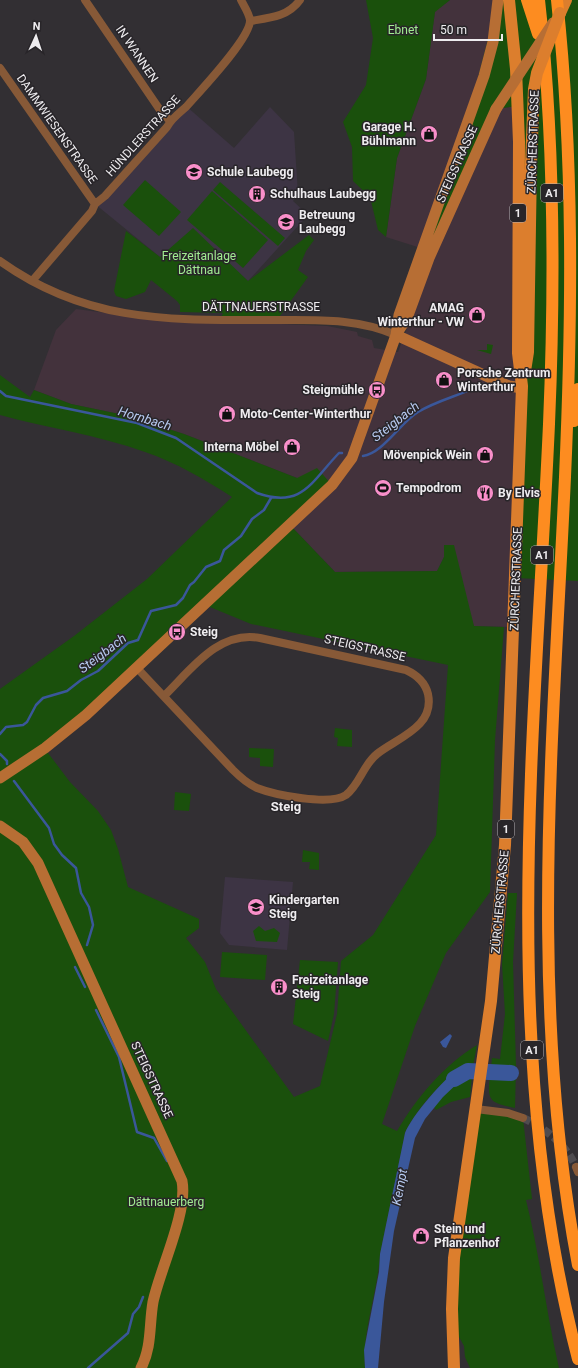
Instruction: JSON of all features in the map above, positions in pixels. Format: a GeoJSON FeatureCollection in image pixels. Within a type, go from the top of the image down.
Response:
{"type":"FeatureCollection","features":[{"type":"Feature","properties":{"kind":"highway","name":"A1"},"geometry":{"type":"LineString","coordinates":[[527,0],[544,54]]}},
{"type":"Feature","properties":{"kind":"highway","name":"A1"},"geometry":{"type":"LineString","coordinates":[[539,0],[544,54],[551,175],[552,295],[549,423],[530,798],[529,977],[534,1082],[544,1181],[559,1272],[578,1359]]}},
{"type":"Feature","properties":{"kind":"highway","name":"A1"},"geometry":{"type":"LineString","coordinates":[[557,0],[566,113],[570,216],[569,337],[565,477],[551,758],[548,933],[550,1007],[556,1105],[566,1190],[578,1265]]}},
{"type":"Feature","properties":{"kind":"highway","name":"A1"},"geometry":{"type":"LineString","coordinates":[[565,477],[578,388]]}},
{"type":"Feature","properties":{"kind":"main road","name":"STEIGSTRASSE"},"geometry":{"type":"LineString","coordinates":[[0,778],[66,733],[138,668],[332,485],[343,472],[357,444],[396,335],[399,315],[484,76],[493,42],[498,0]]}},
{"type":"Feature","properties":{"kind":"main road","name":"ZÜRCHERSTRASSE"},"geometry":{"type":"LineString","coordinates":[[509,0],[518,106],[518,353],[522,387]]}},
{"type":"Feature","properties":{"kind":"main road","name":"ZÜRCHERSTRASSE"},"geometry":{"type":"LineString","coordinates":[[454,1368],[452,1309],[454,1258],[480,1084],[494,976],[505,845],[522,387],[528,352],[531,163],[535,81],[541,60],[566,0]]}},
{"type":"Feature","properties":{"kind":"main road","name":"STEIGSTRASSE"},"geometry":{"type":"LineString","coordinates":[[396,335],[407,318],[434,246],[496,109],[560,13]]}},
{"type":"Feature","properties":{"kind":"main road","name":"DÄTTNAUERSTRASSE"},"geometry":{"type":"LineString","coordinates":[[396,335],[509,386],[522,387]]}},
{"type":"Feature","properties":{"kind":"main road","name":"STEIGSTRASSE"},"geometry":{"type":"LineString","coordinates":[[0,826],[23,842],[38,863],[182,1181],[183,1203],[156,1291],[148,1349],[140,1368]]}},
{"type":"Feature","properties":{"kind":"street","name":"IN WANNEN"},"geometry":{"type":"LineString","coordinates":[[84,0],[160,110],[170,121]]}},
{"type":"Feature","properties":{"kind":"street"},"geometry":{"type":"LineString","coordinates":[[241,0],[250,21],[284,13],[292,9],[300,0]]}},
{"type":"Feature","properties":{"kind":"street","name":"HÜNDLERSTRASSE"},"geometry":{"type":"LineString","coordinates":[[33,280],[92,211],[95,204],[105,196],[167,127],[170,121],[186,106],[230,56],[246,33],[250,21]]}},
{"type":"Feature","properties":{"kind":"street","name":"DAMMWIESENSTRASSE"},"geometry":{"type":"LineString","coordinates":[[0,68],[95,204]]}},
{"type":"Feature","properties":{"kind":"street","name":"DÄTTNAUERSTRASSE"},"geometry":{"type":"LineString","coordinates":[[0,261],[24,277],[33,280],[41,287],[81,303],[146,318],[183,320],[335,320],[368,326],[396,335]]}},
{"type":"Feature","properties":{"kind":"street","name":"STEIGSTRASSE"},"geometry":{"type":"LineString","coordinates":[[138,668],[164,696],[233,770],[250,784],[269,792],[327,800],[338,799],[348,793],[372,758],[419,725],[426,715],[428,702],[427,693],[422,682],[415,675],[406,670],[251,637],[232,639],[215,648],[164,696]]}},
{"type":"Feature","properties":{"kind":"street"},"geometry":{"type":"LineString","coordinates":[[476,1109],[508,1113],[523,1118]]}},
{"type":"Feature","properties":{"kind":"shaded area"},"geometry":{"type":"Polygon","coordinates":[[[450,0],[498,0],[496,27],[424,249],[386,237],[397,158],[426,79],[435,11],[450,0]]]}},
{"type":"Feature","properties":{"kind":"shaded area","name":"Schule Laubegg"},"geometry":{"type":"Polygon","coordinates":[[[186,106],[234,148],[270,107],[294,132],[298,194],[293,201],[308,215],[248,281],[238,272],[160,257],[95,204],[186,106]]]}},
{"type":"Feature","properties":{"kind":"shaded area"},"geometry":{"type":"Polygon","coordinates":[[[518,106],[514,627],[474,626],[444,545],[444,557],[437,571],[335,572],[290,525],[297,478],[184,434],[124,415],[71,404],[34,390],[56,330],[76,309],[146,318],[327,326],[357,332],[358,336],[372,340],[374,348],[398,352],[434,246],[496,109],[518,106]]]}},
{"type":"Feature","properties":{"kind":"shaded area","name":"Kindergarten Steig"},"geometry":{"type":"Polygon","coordinates":[[[225,877],[293,882],[287,950],[229,945],[220,933],[225,877]]]}},
{"type":"Feature","properties":{"kind":"green space","name":"Ebnet"},"geometry":{"type":"Polygon","coordinates":[[[366,0],[450,0],[435,12],[426,79],[397,158],[386,237],[378,230],[370,197],[353,181],[352,147],[343,122],[366,85],[373,38],[366,0]]]}},
{"type":"Feature","properties":{"kind":"green space"},"geometry":{"type":"Polygon","coordinates":[[[498,0],[578,0],[578,581],[516,578],[517,106],[496,109],[434,246],[424,249],[462,140],[498,0]]]}},
{"type":"Feature","properties":{"kind":"green space"},"geometry":{"type":"Polygon","coordinates":[[[145,180],[181,212],[159,236],[123,205],[145,180]]]}},
{"type":"Feature","properties":{"kind":"green space"},"geometry":{"type":"Polygon","coordinates":[[[220,182],[285,238],[278,246],[213,190],[220,182]]]}},
{"type":"Feature","properties":{"kind":"green space"},"geometry":{"type":"Polygon","coordinates":[[[212,191],[268,240],[243,268],[187,220],[212,191]]]}},
{"type":"Feature","properties":{"kind":"green space","name":"Freizeitanlage Dättnau"},"geometry":{"type":"Polygon","coordinates":[[[193,228],[248,281],[309,235],[314,240],[306,251],[298,270],[308,277],[277,320],[220,320],[223,313],[180,312],[180,305],[177,301],[151,280],[145,292],[126,299],[116,296],[114,291],[126,231],[160,257],[193,228]]]}},
{"type":"Feature","properties":{"kind":"green space"},"geometry":{"type":"Polygon","coordinates":[[[487,344],[493,345],[491,354],[477,350],[487,350],[487,344]]]}},
{"type":"Feature","properties":{"kind":"green space","name":"Dättnauerberg"},"geometry":{"type":"Polygon","coordinates":[[[0,375],[30,397],[34,390],[71,404],[124,415],[184,434],[297,478],[317,468],[332,485],[290,525],[335,572],[437,571],[444,557],[444,545],[454,545],[474,626],[504,627],[495,740],[490,892],[446,953],[415,1026],[382,1124],[397,1131],[422,1094],[442,1072],[477,1045],[473,1066],[464,1068],[444,1082],[424,1103],[405,1133],[380,1254],[379,1268],[366,1340],[365,1368],[0,1368],[0,689],[74,636],[147,579],[232,497],[190,472],[145,452],[91,436],[0,415],[0,375]],[[205,605],[45,749],[70,782],[98,811],[111,830],[118,849],[128,887],[199,919],[199,928],[186,938],[205,962],[216,989],[294,1097],[320,1086],[337,1014],[341,961],[373,935],[436,835],[448,665],[251,624],[205,605]]]}},
{"type":"Feature","properties":{"kind":"green space"},"geometry":{"type":"Polygon","coordinates":[[[335,728],[352,730],[352,747],[337,746],[338,738],[334,737],[335,728]]]}},
{"type":"Feature","properties":{"kind":"green space"},"geometry":{"type":"Polygon","coordinates":[[[249,748],[274,749],[273,767],[260,766],[260,758],[249,757],[249,748]]]}},
{"type":"Feature","properties":{"kind":"green space"},"geometry":{"type":"Polygon","coordinates":[[[175,792],[191,794],[189,811],[174,810],[175,792]]]}},
{"type":"Feature","properties":{"kind":"green space"},"geometry":{"type":"Polygon","coordinates":[[[303,850],[319,853],[319,870],[309,869],[310,862],[302,862],[303,850]]]}},
{"type":"Feature","properties":{"kind":"green space"},"geometry":{"type":"Polygon","coordinates":[[[508,893],[517,893],[513,962],[516,1066],[515,1108],[496,1103],[490,1097],[489,1092],[490,1077],[509,1077],[498,1068],[491,1068],[492,1058],[500,1059],[505,1014],[502,964],[508,893]]]}},
{"type":"Feature","properties":{"kind":"green space"},"geometry":{"type":"Polygon","coordinates":[[[259,926],[265,931],[274,928],[280,933],[277,942],[256,941],[253,931],[259,926]]]}},
{"type":"Feature","properties":{"kind":"green space"},"geometry":{"type":"Polygon","coordinates":[[[222,952],[267,955],[265,980],[220,977],[222,952]]]}},
{"type":"Feature","properties":{"kind":"green space"},"geometry":{"type":"Polygon","coordinates":[[[300,960],[338,962],[334,1014],[328,1041],[293,1024],[300,960]]]}},
{"type":"Feature","properties":{"kind":"green space"},"geometry":{"type":"Polygon","coordinates":[[[472,1075],[470,1097],[451,1102],[436,1110],[434,1107],[456,1083],[466,1076],[472,1075]]]}},
{"type":"Feature","properties":{"kind":"green space"},"geometry":{"type":"Polygon","coordinates":[[[476,1109],[523,1118],[532,1199],[526,1200],[559,1368],[470,1368],[465,1357],[464,1346],[452,1324],[476,1109]]]}},
{"type":"Feature","properties":{"kind":"water"},"geometry":{"type":"Polygon","coordinates":[[[450,1034],[452,1036],[446,1048],[443,1047],[440,1042],[450,1034]]]}},
{"type":"Feature","properties":{"kind":"water"},"geometry":{"type":"Polygon","coordinates":[[[473,1066],[472,1075],[462,1079],[443,1097],[425,1119],[415,1138],[394,1231],[384,1302],[378,1368],[365,1368],[364,1350],[379,1272],[380,1254],[405,1133],[421,1107],[438,1087],[461,1068],[473,1066]]]}},
{"type":"Feature","properties":{"kind":"water"},"geometry":{"type":"Polygon","coordinates":[[[491,1068],[509,1069],[511,1074],[509,1076],[490,1077],[491,1068]]]}},
{"type":"Feature","properties":{"kind":"waterway","name":"Steigbach"},"geometry":{"type":"LineString","coordinates":[[363,456],[378,449],[418,412],[483,384]]}},
{"type":"Feature","properties":{"kind":"waterway","name":"Hornbach"},"geometry":{"type":"LineString","coordinates":[[0,391],[6,396],[137,423],[176,438],[257,493],[272,497],[285,498],[304,490],[313,483],[339,453],[342,453]]}},
{"type":"Feature","properties":{"kind":"waterway","name":"Steigbach"},"geometry":{"type":"LineString","coordinates":[[0,734],[6,727],[23,725],[27,722],[36,705],[43,698],[67,691],[81,680],[98,671],[128,643],[138,640],[151,611],[176,605],[183,598],[190,585],[206,567],[220,561],[224,550],[241,536],[252,519],[264,510],[271,498]]}},
{"type":"Feature","properties":{"kind":"waterway"},"geometry":{"type":"LineString","coordinates":[[0,754],[7,761],[7,764]]}},
{"type":"Feature","properties":{"kind":"waterway"},"geometry":{"type":"LineString","coordinates":[[14,781],[49,828],[54,844],[62,855],[76,868],[81,893],[89,907],[93,925],[87,945]]}},
{"type":"Feature","properties":{"kind":"waterway"},"geometry":{"type":"LineString","coordinates":[[75,967],[85,987]]}},
{"type":"Feature","properties":{"kind":"waterway"},"geometry":{"type":"LineString","coordinates":[[96,1010],[119,1057],[137,1132],[154,1138],[167,1161]]}},
{"type":"Feature","properties":{"kind":"waterway","name":"Kempt"},"geometry":{"type":"LineString","coordinates":[[454,1079],[468,1071],[511,1073]]}},
{"type":"Feature","properties":{"kind":"waterway"},"geometry":{"type":"LineString","coordinates":[[88,1368],[128,1333],[133,1314],[139,1307],[143,1297]]}},
{"type":"Feature","properties":{"kind":"tunnel"},"geometry":{"type":"LineString","coordinates":[[523,1118],[540,1127],[561,1144],[567,1151],[576,1167]]}},
{"type":"Feature","properties":{"kind":"place","name":"Garage H. Bühlmann"},"geometry":{"type":"Point","coordinates":[429,134]}},
{"type":"Feature","properties":{"kind":"place","name":"Schule Laubegg"},"geometry":{"type":"Point","coordinates":[194,172]}},
{"type":"Feature","properties":{"kind":"place","name":"Schulhaus Laubegg"},"geometry":{"type":"Point","coordinates":[257,194]}},
{"type":"Feature","properties":{"kind":"place","name":"Betreuung Laubegg"},"geometry":{"type":"Point","coordinates":[286,222]}},
{"type":"Feature","properties":{"kind":"place","name":"AMAG Winterthur - VW"},"geometry":{"type":"Point","coordinates":[477,315]}},
{"type":"Feature","properties":{"kind":"place","name":"Porsche Zentrum Winterthur"},"geometry":{"type":"Point","coordinates":[444,380]}},
{"type":"Feature","properties":{"kind":"place","name":"Steigmühle"},"geometry":{"type":"Point","coordinates":[377,390]}},
{"type":"Feature","properties":{"kind":"place","name":"Moto-Center-Winterthur"},"geometry":{"type":"Point","coordinates":[227,414]}},
{"type":"Feature","properties":{"kind":"place","name":"Interna Möbel"},"geometry":{"type":"Point","coordinates":[292,447]}},
{"type":"Feature","properties":{"kind":"place","name":"Mövenpick Wein"},"geometry":{"type":"Point","coordinates":[485,455]}},
{"type":"Feature","properties":{"kind":"place","name":"Tempodrom"},"geometry":{"type":"Point","coordinates":[383,488]}},
{"type":"Feature","properties":{"kind":"place","name":"By Elvis"},"geometry":{"type":"Point","coordinates":[485,493]}},
{"type":"Feature","properties":{"kind":"place","name":"Steig"},"geometry":{"type":"Point","coordinates":[177,632]}},
{"type":"Feature","properties":{"kind":"place","name":"Kindergarten Steig"},"geometry":{"type":"Point","coordinates":[256,907]}},
{"type":"Feature","properties":{"kind":"place","name":"Freizeitanlage Steig"},"geometry":{"type":"Point","coordinates":[279,987]}},
{"type":"Feature","properties":{"kind":"place","name":"Stein und Pflanzenhof"},"geometry":{"type":"Point","coordinates":[421,1236]}},
{"type":"Feature","properties":{"kind":"district","name":"Steig"},"geometry":{"type":"Point","coordinates":[286,806]}}]}
